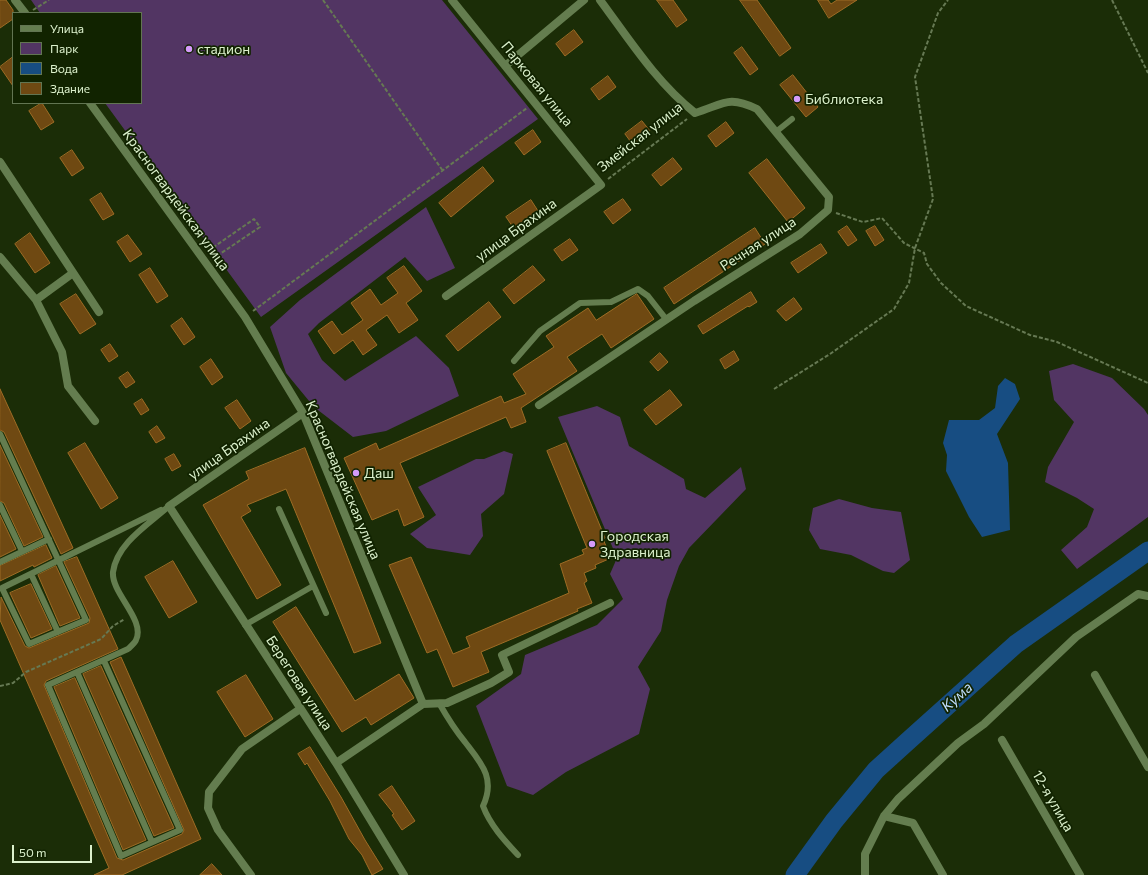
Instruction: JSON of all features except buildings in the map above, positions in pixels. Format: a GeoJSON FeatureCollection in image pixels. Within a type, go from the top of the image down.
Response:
{"type":"FeatureCollection","features":[{"type":"Feature","properties":{"kind":"street"},"geometry":{"type":"LineString","coordinates":[[15,0],[25,12]]}},
{"type":"Feature","properties":{"kind":"street","name":"Парковая улица"},"geometry":{"type":"LineString","coordinates":[[452,0],[601,185]]}},
{"type":"Feature","properties":{"kind":"street"},"geometry":{"type":"LineString","coordinates":[[505,66],[584,0]]}},
{"type":"Feature","properties":{"kind":"street","name":"Змейская улица"},"geometry":{"type":"LineString","coordinates":[[600,0],[657,76],[695,113]]}},
{"type":"Feature","properties":{"kind":"street"},"geometry":{"type":"LineString","coordinates":[[695,113],[728,101],[742,102],[758,109],[829,197],[828,210]]}},
{"type":"Feature","properties":{"kind":"street","name":"Красногвардейская улица"},"geometry":{"type":"LineString","coordinates":[[91,104],[245,317],[302,413],[423,704]]}},
{"type":"Feature","properties":{"kind":"street"},"geometry":{"type":"LineString","coordinates":[[0,162],[99,312]]}},
{"type":"Feature","properties":{"kind":"street","name":"улица Брахина"},"geometry":{"type":"LineString","coordinates":[[446,296],[601,185]]}},
{"type":"Feature","properties":{"kind":"street","name":"Речная улица"},"geometry":{"type":"LineString","coordinates":[[539,405],[666,319],[800,234],[828,210]]}},
{"type":"Feature","properties":{"kind":"street"},"geometry":{"type":"LineString","coordinates":[[0,257],[36,300],[62,352],[68,386],[95,421]]}},
{"type":"Feature","properties":{"kind":"street"},"geometry":{"type":"LineString","coordinates":[[36,300],[73,273]]}},
{"type":"Feature","properties":{"kind":"street","name":"улица Брахина"},"geometry":{"type":"LineString","coordinates":[[169,506],[302,413]]}},
{"type":"Feature","properties":{"kind":"street","name":"Береговая улица"},"geometry":{"type":"LineString","coordinates":[[169,506],[336,764],[404,875]]}},
{"type":"Feature","properties":{"kind":"street"},"geometry":{"type":"LineString","coordinates":[[865,875],[865,854],[884,816],[898,799],[958,743],[984,724],[1076,637],[1138,594],[1148,596]]}},
{"type":"Feature","properties":{"kind":"street"},"geometry":{"type":"LineString","coordinates":[[336,764],[423,704],[447,703],[491,683],[509,672],[502,655],[610,603]]}},
{"type":"Feature","properties":{"kind":"street"},"geometry":{"type":"LineString","coordinates":[[1095,675],[1148,767]]}},
{"type":"Feature","properties":{"kind":"street"},"geometry":{"type":"LineString","coordinates":[[251,875],[218,830],[208,808],[209,792],[242,749],[300,709]]}},
{"type":"Feature","properties":{"kind":"street","name":"12-я улица"},"geometry":{"type":"LineString","coordinates":[[1002,740],[1080,875]]}},
{"type":"Feature","properties":{"kind":"street"},"geometry":{"type":"LineString","coordinates":[[884,816],[913,823],[943,875]]}},
{"type":"Feature","properties":{"kind":"lane"},"geometry":{"type":"LineString","coordinates":[[777,131],[792,120]]}},
{"type":"Feature","properties":{"kind":"lane"},"geometry":{"type":"LineString","coordinates":[[514,361],[540,331],[580,303],[611,302],[638,289],[648,296],[666,319]]}},
{"type":"Feature","properties":{"kind":"lane"},"geometry":{"type":"LineString","coordinates":[[0,434],[59,560],[86,620],[29,644],[2,588],[30,574],[59,560],[169,506]]}},
{"type":"Feature","properties":{"kind":"lane"},"geometry":{"type":"LineString","coordinates":[[0,505],[22,551]]}},
{"type":"Feature","properties":{"kind":"lane"},"geometry":{"type":"LineString","coordinates":[[104,661],[180,830],[121,856],[48,685],[128,649],[136,640],[138,628],[117,588],[113,573],[118,558],[128,541],[169,506]]}},
{"type":"Feature","properties":{"kind":"lane"},"geometry":{"type":"LineString","coordinates":[[279,509],[326,613]]}},
{"type":"Feature","properties":{"kind":"lane"},"geometry":{"type":"LineString","coordinates":[[0,562],[49,539]]}},
{"type":"Feature","properties":{"kind":"lane"},"geometry":{"type":"LineString","coordinates":[[30,574],[58,632]]}},
{"type":"Feature","properties":{"kind":"lane"},"geometry":{"type":"LineString","coordinates":[[245,624],[313,586]]}},
{"type":"Feature","properties":{"kind":"lane"},"geometry":{"type":"LineString","coordinates":[[77,672],[152,842]]}},
{"type":"Feature","properties":{"kind":"lane"},"geometry":{"type":"LineString","coordinates":[[439,703],[465,742],[481,761],[488,781],[488,797],[483,806],[486,814],[502,838],[518,855]]}},
{"type":"Feature","properties":{"kind":"path"},"geometry":{"type":"LineString","coordinates":[[28,12],[49,0]]}},
{"type":"Feature","properties":{"kind":"path"},"geometry":{"type":"LineString","coordinates":[[323,0],[443,171]]}},
{"type":"Feature","properties":{"kind":"path"},"geometry":{"type":"LineString","coordinates":[[774,389],[830,354],[894,309],[909,283],[915,248],[933,199],[915,77],[938,13],[948,0]]}},
{"type":"Feature","properties":{"kind":"path"},"geometry":{"type":"LineString","coordinates":[[1112,0],[1148,73]]}},
{"type":"Feature","properties":{"kind":"path"},"geometry":{"type":"LineString","coordinates":[[245,317],[535,103]]}},
{"type":"Feature","properties":{"kind":"path","name":"Змейская улица"},"geometry":{"type":"LineString","coordinates":[[601,185],[695,113]]}},
{"type":"Feature","properties":{"kind":"path"},"geometry":{"type":"LineString","coordinates":[[828,210],[863,222],[882,218],[904,243],[924,252],[927,264],[941,283],[966,306],[1030,335],[1057,342],[1148,383]]}},
{"type":"Feature","properties":{"kind":"path"},"geometry":{"type":"LineString","coordinates":[[201,257],[254,219],[260,228],[206,264]]}},
{"type":"Feature","properties":{"kind":"path"},"geometry":{"type":"LineString","coordinates":[[0,686],[12,683],[26,672],[101,639],[114,626],[131,615]]}},
{"type":"Feature","properties":{"kind":"green space"},"geometry":{"type":"Polygon","coordinates":[[[31,0],[442,0],[538,119],[261,317],[106,104],[142,104],[142,12],[39,12],[31,0]]]}},
{"type":"Feature","properties":{"kind":"green space"},"geometry":{"type":"Polygon","coordinates":[[[426,207],[455,268],[427,281],[405,257],[319,323],[308,334],[322,360],[345,381],[416,336],[449,368],[459,396],[386,431],[353,437],[314,407],[286,373],[270,327],[300,300],[426,207]]]}},
{"type":"Feature","properties":{"kind":"green space"},"geometry":{"type":"Polygon","coordinates":[[[1073,364],[1112,378],[1144,409],[1148,415],[1148,517],[1077,569],[1061,550],[1087,527],[1094,509],[1077,498],[1045,482],[1048,467],[1074,422],[1054,400],[1049,371],[1073,364]]]}},
{"type":"Feature","properties":{"kind":"green space"},"geometry":{"type":"Polygon","coordinates":[[[597,406],[620,417],[629,446],[684,479],[686,489],[705,498],[741,467],[746,489],[689,548],[679,566],[667,600],[661,631],[638,667],[650,689],[639,734],[566,772],[533,795],[507,786],[476,706],[521,674],[525,655],[597,625],[623,599],[610,574],[617,558],[558,417],[597,406]]]}},
{"type":"Feature","properties":{"kind":"green space"},"geometry":{"type":"Polygon","coordinates":[[[504,451],[513,454],[504,494],[481,514],[483,536],[470,555],[427,548],[410,534],[436,515],[418,487],[476,459],[484,459],[504,451]]]}},
{"type":"Feature","properties":{"kind":"green space"},"geometry":{"type":"Polygon","coordinates":[[[839,499],[872,508],[901,512],[910,560],[894,573],[883,571],[851,555],[820,549],[809,530],[813,508],[839,499]]]}},
{"type":"Feature","properties":{"kind":"water"},"geometry":{"type":"Polygon","coordinates":[[[1005,378],[1015,384],[1020,399],[997,434],[1008,463],[1010,530],[982,537],[969,517],[946,471],[947,455],[943,443],[949,420],[979,420],[995,408],[998,386],[1005,378]]]}},
{"type":"Feature","properties":{"kind":"waterway","name":"Кума"},"geometry":{"type":"LineString","coordinates":[[795,875],[834,821],[876,770],[1016,644],[1148,551]]}},
{"type":"Feature","properties":{"kind":"place","name":"стадион"},"geometry":{"type":"Point","coordinates":[189,49]}},
{"type":"Feature","properties":{"kind":"place","name":"Библиотека"},"geometry":{"type":"Point","coordinates":[797,99]}},
{"type":"Feature","properties":{"kind":"place","name":"Даш"},"geometry":{"type":"Point","coordinates":[356,473]}},
{"type":"Feature","properties":{"kind":"place","name":"Городская Здравница"},"geometry":{"type":"Point","coordinates":[592,544]}}]}
